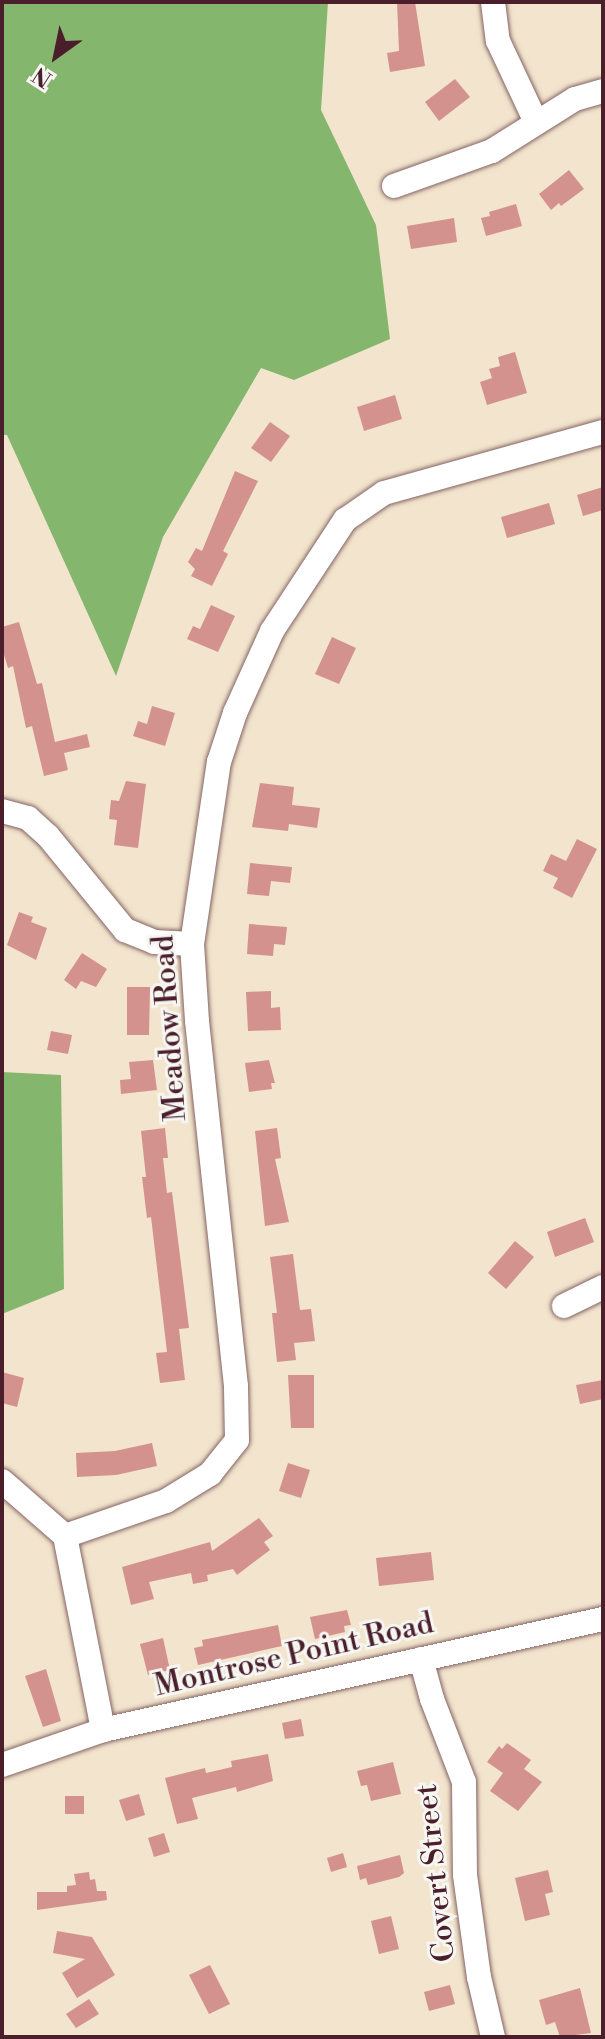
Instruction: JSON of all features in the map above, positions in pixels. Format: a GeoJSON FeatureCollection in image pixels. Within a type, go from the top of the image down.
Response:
{"type":"FeatureCollection","features":[{"type":"Feature","properties":{"kind":"street"},"geometry":{"type":"LineString","coordinates":[[493,2],[498,41],[536,122]]}},
{"type":"Feature","properties":{"kind":"street"},"geometry":{"type":"LineString","coordinates":[[394,186],[492,151],[575,99],[603,91]]}},
{"type":"Feature","properties":{"kind":"street","name":"Meadow Road"},"geometry":{"type":"LineString","coordinates":[[65,1536],[166,1501],[210,1474],[237,1440],[236,1386],[197,1021],[192,944],[219,762],[235,713],[272,631],[345,520],[384,493],[603,432]]}},
{"type":"Feature","properties":{"kind":"street"},"geometry":{"type":"LineString","coordinates":[[2,811],[28,818],[48,836],[125,930],[154,942],[192,944]]}},
{"type":"Feature","properties":{"kind":"street"},"geometry":{"type":"LineString","coordinates":[[564,1306],[603,1287]]}},
{"type":"Feature","properties":{"kind":"street"},"geometry":{"type":"LineString","coordinates":[[2,1481],[65,1536],[103,1730]]}},
{"type":"Feature","properties":{"kind":"street","name":"Montrose Point Road"},"geometry":{"type":"LineString","coordinates":[[2,1765],[103,1730],[603,1619]]}},
{"type":"Feature","properties":{"kind":"street","name":"Covert Street"},"geometry":{"type":"LineString","coordinates":[[421,1659],[432,1699],[464,1782],[465,1875],[479,1977],[493,2037]]}},
{"type":"Feature","properties":{"kind":"green space"},"geometry":{"type":"Polygon","coordinates":[[[2,2],[328,2],[321,110],[376,225],[390,339],[294,380],[261,368],[163,537],[116,676],[7,435],[2,435],[2,2]]]}},
{"type":"Feature","properties":{"kind":"green space"},"geometry":{"type":"Polygon","coordinates":[[[2,1072],[61,1075],[64,1289],[2,1314],[2,1072]]]}},
{"type":"Feature","properties":{"kind":"building"},"geometry":{"type":"Polygon","coordinates":[[[397,2],[415,2],[425,66],[390,72],[387,53],[399,51],[397,2]]]}},
{"type":"Feature","properties":{"kind":"building"},"geometry":{"type":"Polygon","coordinates":[[[455,79],[470,97],[439,121],[425,102],[455,79]]]}},
{"type":"Feature","properties":{"kind":"building"},"geometry":{"type":"Polygon","coordinates":[[[569,170],[584,189],[551,210],[539,194],[569,170]]]}},
{"type":"Feature","properties":{"kind":"building"},"geometry":{"type":"Polygon","coordinates":[[[516,204],[522,226],[486,236],[481,218],[490,216],[489,212],[516,204]]]}},
{"type":"Feature","properties":{"kind":"building"},"geometry":{"type":"Polygon","coordinates":[[[454,218],[457,242],[411,249],[407,226],[454,218]]]}},
{"type":"Feature","properties":{"kind":"building"},"geometry":{"type":"Polygon","coordinates":[[[515,352],[527,393],[487,405],[480,382],[492,378],[489,369],[500,366],[498,357],[515,352]]]}},
{"type":"Feature","properties":{"kind":"building"},"geometry":{"type":"Polygon","coordinates":[[[395,395],[402,419],[364,431],[357,407],[395,395]]]}},
{"type":"Feature","properties":{"kind":"building"},"geometry":{"type":"Polygon","coordinates":[[[270,422],[290,436],[271,462],[251,448],[270,422]]]}},
{"type":"Feature","properties":{"kind":"building"},"geometry":{"type":"Polygon","coordinates":[[[235,471],[258,481],[223,551],[228,554],[212,586],[191,576],[195,569],[188,562],[196,548],[202,551],[235,471]]]}},
{"type":"Feature","properties":{"kind":"building"},"geometry":{"type":"Polygon","coordinates":[[[603,487],[603,510],[583,516],[577,495],[603,487]]]}},
{"type":"Feature","properties":{"kind":"building"},"geometry":{"type":"Polygon","coordinates":[[[549,503],[555,524],[507,538],[501,517],[549,503]]]}},
{"type":"Feature","properties":{"kind":"building"},"geometry":{"type":"Polygon","coordinates":[[[211,605],[235,616],[218,652],[187,639],[193,626],[200,629],[211,605]]]}},
{"type":"Feature","properties":{"kind":"building"},"geometry":{"type":"Polygon","coordinates":[[[19,622],[37,684],[42,683],[55,742],[87,734],[90,747],[64,753],[68,770],[44,776],[32,726],[26,728],[13,666],[8,668],[2,648],[2,627],[19,622]]]}},
{"type":"Feature","properties":{"kind":"building"},"geometry":{"type":"Polygon","coordinates":[[[332,637],[356,648],[339,684],[315,674],[332,637]]]}},
{"type":"Feature","properties":{"kind":"building"},"geometry":{"type":"Polygon","coordinates":[[[152,706],[175,713],[165,746],[133,736],[138,721],[147,724],[152,706]]]}},
{"type":"Feature","properties":{"kind":"building"},"geometry":{"type":"Polygon","coordinates":[[[126,781],[146,784],[138,848],[114,845],[117,820],[109,819],[111,800],[119,801],[126,781]]]}},
{"type":"Feature","properties":{"kind":"building"},"geometry":{"type":"Polygon","coordinates":[[[260,783],[294,787],[292,805],[320,808],[317,828],[289,824],[288,831],[252,827],[260,783]]]}},
{"type":"Feature","properties":{"kind":"building"},"geometry":{"type":"Polygon","coordinates":[[[577,839],[597,849],[572,898],[553,888],[558,878],[543,871],[551,854],[566,861],[577,839]]]}},
{"type":"Feature","properties":{"kind":"building"},"geometry":{"type":"Polygon","coordinates":[[[250,863],[292,867],[290,883],[271,881],[269,896],[247,894],[250,863]]]}},
{"type":"Feature","properties":{"kind":"building"},"geometry":{"type":"Polygon","coordinates":[[[19,912],[33,917],[31,922],[47,928],[36,960],[7,945],[19,912]]]}},
{"type":"Feature","properties":{"kind":"building"},"geometry":{"type":"Polygon","coordinates":[[[249,924],[287,927],[285,945],[274,944],[273,956],[247,954],[249,924]]]}},
{"type":"Feature","properties":{"kind":"building"},"geometry":{"type":"Polygon","coordinates":[[[82,953],[107,969],[96,987],[81,981],[76,989],[64,980],[82,953]]]}},
{"type":"Feature","properties":{"kind":"building"},"geometry":{"type":"Polygon","coordinates":[[[127,987],[150,987],[149,1035],[127,1035],[127,987]]]}},
{"type":"Feature","properties":{"kind":"building"},"geometry":{"type":"Polygon","coordinates":[[[271,991],[271,1008],[280,1007],[281,1030],[248,1031],[246,992],[271,991]]]}},
{"type":"Feature","properties":{"kind":"building"},"geometry":{"type":"Polygon","coordinates":[[[51,1031],[72,1035],[68,1054],[47,1050],[51,1031]]]}},
{"type":"Feature","properties":{"kind":"building"},"geometry":{"type":"Polygon","coordinates":[[[153,1060],[157,1090],[121,1094],[120,1080],[131,1079],[129,1062],[153,1060]]]}},
{"type":"Feature","properties":{"kind":"building"},"geometry":{"type":"Polygon","coordinates":[[[269,1060],[275,1083],[271,1083],[272,1089],[249,1092],[245,1063],[269,1060]]]}},
{"type":"Feature","properties":{"kind":"building"},"geometry":{"type":"Polygon","coordinates":[[[165,1128],[168,1158],[163,1158],[167,1193],[172,1192],[189,1328],[179,1329],[185,1380],[160,1383],[156,1353],[167,1352],[151,1217],[147,1218],[142,1177],[146,1177],[141,1131],[165,1128]]]}},
{"type":"Feature","properties":{"kind":"building"},"geometry":{"type":"Polygon","coordinates":[[[277,1128],[281,1158],[275,1159],[289,1222],[265,1226],[255,1131],[277,1128]]]}},
{"type":"Feature","properties":{"kind":"building"},"geometry":{"type":"Polygon","coordinates":[[[585,1218],[594,1242],[555,1257],[547,1232],[585,1218]]]}},
{"type":"Feature","properties":{"kind":"building"},"geometry":{"type":"Polygon","coordinates":[[[515,1241],[534,1257],[506,1289],[488,1273],[515,1241]]]}},
{"type":"Feature","properties":{"kind":"building"},"geometry":{"type":"Polygon","coordinates":[[[293,1254],[300,1310],[311,1309],[315,1341],[294,1343],[296,1360],[277,1362],[272,1313],[277,1313],[270,1257],[293,1254]]]}},
{"type":"Feature","properties":{"kind":"building"},"geometry":{"type":"Polygon","coordinates":[[[2,1372],[24,1378],[17,1407],[2,1403],[2,1372]]]}},
{"type":"Feature","properties":{"kind":"building"},"geometry":{"type":"Polygon","coordinates":[[[288,1375],[314,1375],[314,1428],[291,1428],[288,1375]]]}},
{"type":"Feature","properties":{"kind":"building"},"geometry":{"type":"Polygon","coordinates":[[[603,1380],[603,1399],[580,1404],[576,1385],[603,1380]]]}},
{"type":"Feature","properties":{"kind":"building"},"geometry":{"type":"Polygon","coordinates":[[[152,1443],[157,1466],[116,1475],[77,1477],[76,1453],[115,1451],[152,1443]]]}},
{"type":"Feature","properties":{"kind":"building"},"geometry":{"type":"Polygon","coordinates":[[[288,1463],[310,1470],[301,1498],[279,1491],[288,1463]]]}},
{"type":"Feature","properties":{"kind":"building"},"geometry":{"type":"Polygon","coordinates":[[[259,1518],[273,1536],[264,1542],[270,1550],[237,1575],[233,1569],[207,1575],[208,1581],[193,1584],[191,1573],[149,1582],[154,1599],[131,1605],[122,1567],[210,1542],[212,1551],[259,1518]]]}},
{"type":"Feature","properties":{"kind":"building"},"geometry":{"type":"Polygon","coordinates":[[[431,1552],[434,1580],[379,1586],[376,1558],[431,1552]]]}},
{"type":"Feature","properties":{"kind":"building"},"geometry":{"type":"Polygon","coordinates":[[[347,1610],[351,1625],[344,1626],[345,1632],[315,1639],[310,1617],[347,1610]]]}},
{"type":"Feature","properties":{"kind":"building"},"geometry":{"type":"Polygon","coordinates":[[[278,1625],[282,1646],[198,1665],[194,1648],[203,1646],[202,1640],[278,1625]]]}},
{"type":"Feature","properties":{"kind":"building"},"geometry":{"type":"Polygon","coordinates":[[[163,1638],[170,1670],[148,1675],[140,1644],[163,1638]]]}},
{"type":"Feature","properties":{"kind":"building"},"geometry":{"type":"Polygon","coordinates":[[[46,1669],[61,1721],[43,1727],[25,1676],[46,1669]]]}},
{"type":"Feature","properties":{"kind":"building"},"geometry":{"type":"Polygon","coordinates":[[[301,1719],[304,1736],[285,1739],[282,1723],[301,1719]]]}},
{"type":"Feature","properties":{"kind":"building"},"geometry":{"type":"Polygon","coordinates":[[[507,1743],[531,1760],[524,1769],[542,1782],[518,1811],[490,1791],[503,1773],[487,1762],[499,1746],[502,1749],[507,1743]]]}},
{"type":"Feature","properties":{"kind":"building"},"geometry":{"type":"Polygon","coordinates":[[[268,1754],[273,1781],[237,1792],[236,1787],[192,1798],[198,1819],[177,1824],[165,1778],[205,1768],[206,1773],[232,1767],[231,1761],[268,1754]]]}},
{"type":"Feature","properties":{"kind":"building"},"geometry":{"type":"Polygon","coordinates":[[[393,1762],[401,1794],[371,1801],[367,1785],[361,1786],[357,1771],[393,1762]]]}},
{"type":"Feature","properties":{"kind":"building"},"geometry":{"type":"Polygon","coordinates":[[[139,1794],[145,1815],[126,1821],[119,1800],[139,1794]]]}},
{"type":"Feature","properties":{"kind":"building"},"geometry":{"type":"Polygon","coordinates":[[[65,1796],[84,1796],[84,1814],[65,1814],[65,1796]]]}},
{"type":"Feature","properties":{"kind":"building"},"geometry":{"type":"Polygon","coordinates":[[[164,1833],[170,1852],[154,1857],[148,1838],[164,1833]]]}},
{"type":"Feature","properties":{"kind":"building"},"geometry":{"type":"Polygon","coordinates":[[[343,1853],[347,1867],[331,1872],[327,1858],[343,1853]]]}},
{"type":"Feature","properties":{"kind":"building"},"geometry":{"type":"Polygon","coordinates":[[[400,1855],[404,1873],[399,1877],[368,1885],[366,1878],[360,1880],[357,1866],[400,1855]]]}},
{"type":"Feature","properties":{"kind":"building"},"geometry":{"type":"Polygon","coordinates":[[[548,1870],[553,1892],[545,1894],[550,1915],[525,1921],[515,1878],[548,1870]]]}},
{"type":"Feature","properties":{"kind":"building"},"geometry":{"type":"Polygon","coordinates":[[[89,1872],[90,1880],[95,1879],[97,1891],[106,1891],[107,1900],[37,1910],[37,1892],[67,1892],[67,1886],[76,1885],[74,1874],[89,1872]]]}},
{"type":"Feature","properties":{"kind":"building"},"geometry":{"type":"Polygon","coordinates":[[[391,1916],[399,1949],[379,1954],[371,1921],[391,1916]]]}},
{"type":"Feature","properties":{"kind":"building"},"geometry":{"type":"Polygon","coordinates":[[[57,1931],[92,1937],[115,1975],[77,1998],[62,1973],[85,1959],[53,1953],[57,1931]]]}},
{"type":"Feature","properties":{"kind":"building"},"geometry":{"type":"Polygon","coordinates":[[[210,1965],[230,2004],[209,2014],[189,1975],[210,1965]]]}},
{"type":"Feature","properties":{"kind":"building"},"geometry":{"type":"Polygon","coordinates":[[[450,1985],[455,2004],[429,2011],[424,1992],[450,1985]]]}},
{"type":"Feature","properties":{"kind":"building"},"geometry":{"type":"Polygon","coordinates":[[[580,1988],[591,2033],[560,2037],[555,2022],[546,2025],[539,2000],[580,1988]]]}},
{"type":"Feature","properties":{"kind":"building"},"geometry":{"type":"Polygon","coordinates":[[[89,1999],[99,2014],[76,2028],[66,2014],[89,1999]]]}}]}
